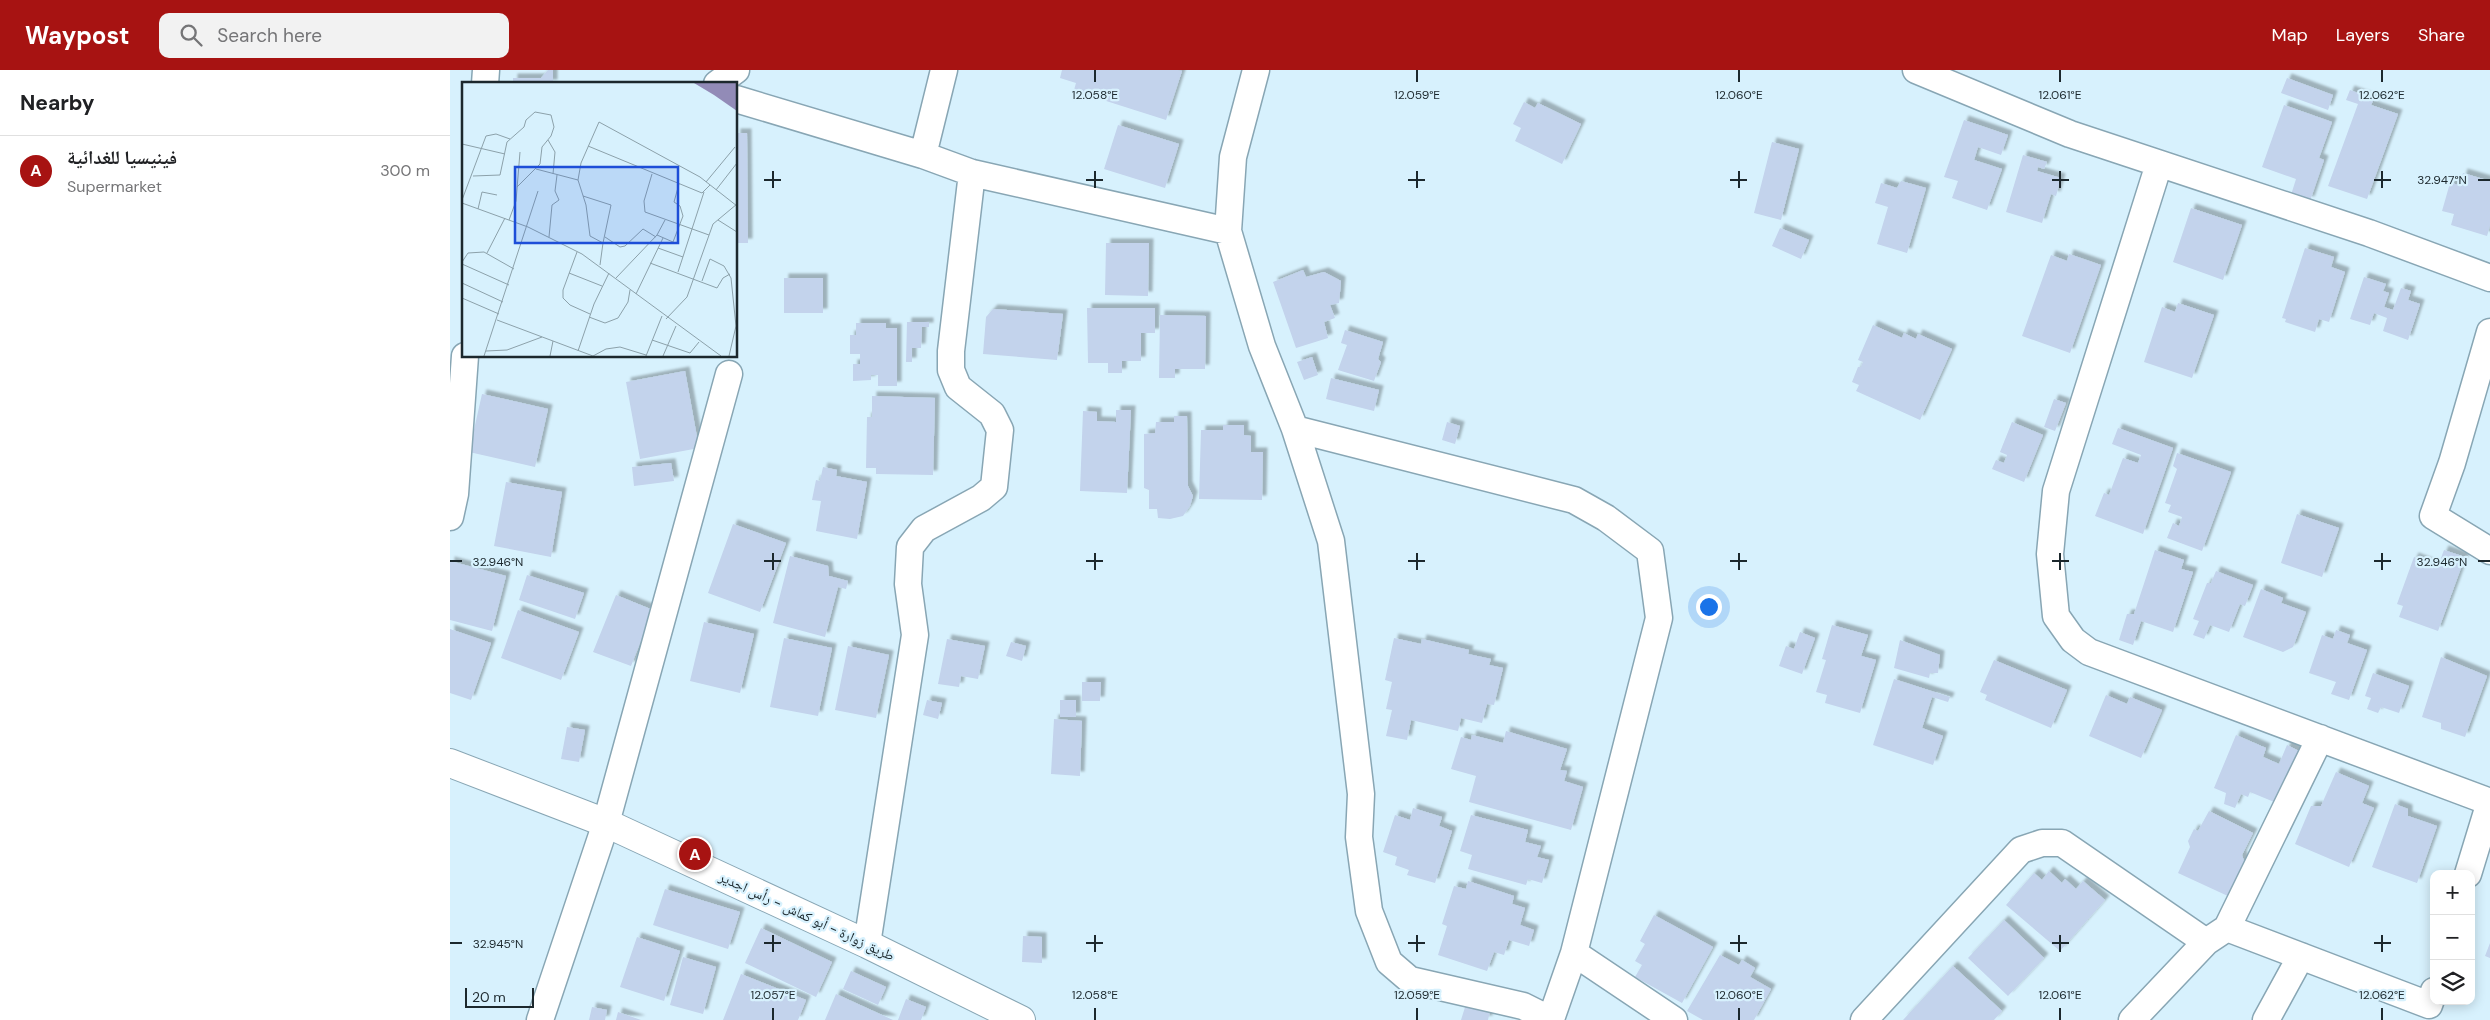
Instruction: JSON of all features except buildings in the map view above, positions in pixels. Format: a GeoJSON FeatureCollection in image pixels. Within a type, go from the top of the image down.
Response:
{"type":"FeatureCollection","features":[{"type":"Feature","properties":{"kind":"main road","name":"طريق زوارة - أبو كماش - رأس اجدير"},"geometry":{"type":"LineString","coordinates":[[450,763],[606,823],[867,944],[1021,1020]]}},
{"type":"Feature","properties":{"kind":"street"},"geometry":{"type":"LineString","coordinates":[[719,82],[736,70]]}},
{"type":"Feature","properties":{"kind":"street"},"geometry":{"type":"LineString","coordinates":[[923,155],[944,70]]}},
{"type":"Feature","properties":{"kind":"street"},"geometry":{"type":"LineString","coordinates":[[1256,70],[1233,157],[1228,231],[1262,346],[1295,429],[1331,541],[1361,794],[1359,837],[1369,911],[1389,962],[1410,980],[1523,1006],[1551,1019],[1574,953],[1659,618],[1650,551],[1606,518],[1574,500],[1295,429]]}},
{"type":"Feature","properties":{"kind":"street"},"geometry":{"type":"LineString","coordinates":[[1916,70],[2070,134],[2369,233],[2490,278]]}},
{"type":"Feature","properties":{"kind":"street"},"geometry":{"type":"LineString","coordinates":[[738,100],[923,155],[972,174],[1228,231]]}},
{"type":"Feature","properties":{"kind":"street"},"geometry":{"type":"LineString","coordinates":[[2159,164],[2056,491],[2050,554],[2056,616],[2073,640],[2089,652],[2490,802],[2469,870]]}},
{"type":"Feature","properties":{"kind":"street"},"geometry":{"type":"LineString","coordinates":[[867,944],[915,635],[908,584],[910,547],[924,529],[981,498],[994,487],[1000,430],[992,414],[958,387],[951,370],[951,351],[972,174]]}},
{"type":"Feature","properties":{"kind":"street"},"geometry":{"type":"LineString","coordinates":[[2490,332],[2452,463],[2433,516],[2490,551]]}},
{"type":"Feature","properties":{"kind":"street"},"geometry":{"type":"LineString","coordinates":[[450,517],[455,494],[465,358]]}},
{"type":"Feature","properties":{"kind":"street"},"geometry":{"type":"LineString","coordinates":[[540,1020],[606,823],[729,374]]}},
{"type":"Feature","properties":{"kind":"street"},"geometry":{"type":"LineString","coordinates":[[2132,1020],[2216,935],[2320,738]]}},
{"type":"Feature","properties":{"kind":"street"},"geometry":{"type":"LineString","coordinates":[[1864,1020],[2021,850],[2042,843],[2062,843],[2216,935],[2301,956],[2429,1005]]}},
{"type":"Feature","properties":{"kind":"street"},"geometry":{"type":"LineString","coordinates":[[1574,953],[1674,1020]]}},
{"type":"Feature","properties":{"kind":"street"},"geometry":{"type":"LineString","coordinates":[[2266,1020],[2301,956]]}},
{"type":"Feature","properties":{"kind":"place","name":"فينيسيا للغدائية"},"geometry":{"type":"Point","coordinates":[695,854]}}]}
